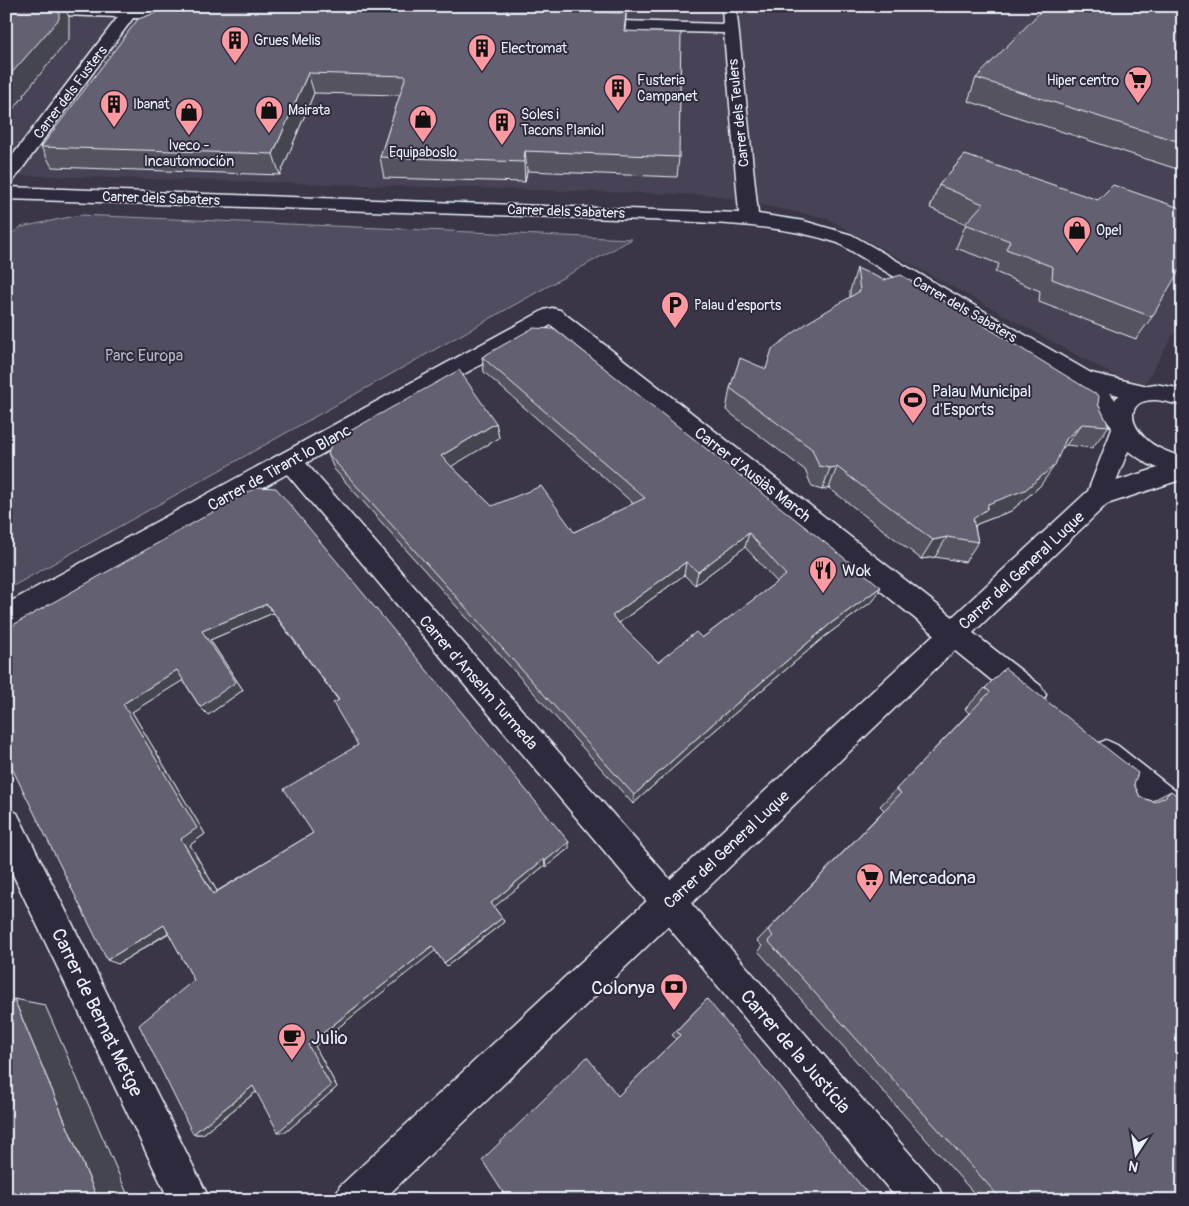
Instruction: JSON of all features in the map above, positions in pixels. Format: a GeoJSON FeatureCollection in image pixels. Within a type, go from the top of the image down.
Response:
{"type":"FeatureCollection","features":[{"type":"Feature","properties":{"kind":"street","name":"Carrer dels Teulers"},"geometry":{"type":"LineString","coordinates":[[729,6],[749,219]]}},
{"type":"Feature","properties":{"kind":"street"},"geometry":{"type":"LineString","coordinates":[[6,9],[131,10],[205,15]]}},
{"type":"Feature","properties":{"kind":"street","name":"Carrer dels Fusters"},"geometry":{"type":"LineString","coordinates":[[6,177],[131,10]]}},
{"type":"Feature","properties":{"kind":"street"},"geometry":{"type":"LineString","coordinates":[[572,24],[730,29]]}},
{"type":"Feature","properties":{"kind":"street","name":"Carrer dels Sabaters"},"geometry":{"type":"LineString","coordinates":[[6,193],[749,219],[823,231],[845,239],[1086,380],[1183,397]]}},
{"type":"Feature","properties":{"kind":"street","name":"Carrer de Tirant lo Blanc"},"geometry":{"type":"LineString","coordinates":[[6,618],[552,315]]}},
{"type":"Feature","properties":{"kind":"street","name":"Carrer d'Ausiàs March"},"geometry":{"type":"LineString","coordinates":[[552,315],[1049,709]]}},
{"type":"Feature","properties":{"kind":"street","name":"Carrer dels Sabaters"},"geometry":{"type":"LineString","coordinates":[[1086,380],[1136,446],[1154,459],[1183,468]]}},
{"type":"Feature","properties":{"kind":"street"},"geometry":{"type":"LineString","coordinates":[[1148,392],[1183,382]]}},
{"type":"Feature","properties":{"kind":"street","name":"Carrer del General Luque"},"geometry":{"type":"LineString","coordinates":[[1098,497],[1121,425],[1120,410],[1125,402],[1133,396],[1148,392]]}},
{"type":"Feature","properties":{"kind":"street","name":"Carrer d'Anselm Turmeda"},"geometry":{"type":"LineString","coordinates":[[290,461],[668,903]]}},
{"type":"Feature","properties":{"kind":"street","name":"Carrer del General Luque"},"geometry":{"type":"LineString","coordinates":[[354,1200],[1098,497],[1183,468]]}},
{"type":"Feature","properties":{"kind":"street"},"geometry":{"type":"LineString","coordinates":[[1086,739],[1130,791],[1183,817]]}},
{"type":"Feature","properties":{"kind":"street","name":"Carrer de Bernat Metge"},"geometry":{"type":"LineString","coordinates":[[6,824],[190,1200]]}},
{"type":"Feature","properties":{"kind":"street","name":"Carrer de la Justícia"},"geometry":{"type":"LineString","coordinates":[[668,903],[924,1200]]}},
{"type":"Feature","properties":{"kind":"shaded area"},"geometry":{"type":"Polygon","coordinates":[[[6,6],[1183,6],[1183,318],[1141,390],[826,218],[712,195],[6,175],[6,6]]]}},
{"type":"Feature","properties":{"kind":"green space","name":"Parc Europa"},"geometry":{"type":"Polygon","coordinates":[[[80,215],[632,239],[6,590],[6,238],[21,227],[80,215]]]}},
{"type":"Feature","properties":{"kind":"building"},"geometry":{"type":"Polygon","coordinates":[[[13,6],[59,6],[59,19],[10,75],[13,75],[6,83],[6,8],[12,8],[13,6]]]}},
{"type":"Feature","properties":{"kind":"building"},"geometry":{"type":"Polygon","coordinates":[[[176,6],[377,6],[626,13],[624,31],[681,33],[679,157],[525,151],[524,162],[380,157],[406,76],[308,73],[273,154],[41,147],[138,19],[176,6]]]}},
{"type":"Feature","properties":{"kind":"building","name":"Hiper centro"},"geometry":{"type":"Polygon","coordinates":[[[1046,6],[1183,6],[1183,143],[976,78],[1046,6]]]}},
{"type":"Feature","properties":{"kind":"building","name":"Opel"},"geometry":{"type":"Polygon","coordinates":[[[965,155],[1098,200],[1113,185],[1183,209],[1183,264],[1152,317],[1052,279],[1053,267],[1006,249],[1010,241],[965,224],[983,204],[939,185],[965,155]]]}},
{"type":"Feature","properties":{"kind":"building","name":"Palau Municipal d'Esports"},"geometry":{"type":"Polygon","coordinates":[[[857,268],[884,280],[901,275],[1099,396],[1098,404],[1109,426],[1082,424],[1066,439],[1055,465],[1025,490],[988,504],[987,509],[973,519],[978,542],[947,537],[933,540],[837,467],[819,466],[812,449],[730,388],[740,358],[766,369],[772,349],[807,323],[860,291],[857,268]]]}},
{"type":"Feature","properties":{"kind":"building"},"geometry":{"type":"Polygon","coordinates":[[[533,328],[555,329],[881,587],[830,624],[716,721],[634,795],[328,454],[332,441],[459,370],[496,423],[441,456],[492,506],[541,486],[574,532],[645,498],[482,357],[533,328]],[[749,533],[698,572],[686,562],[612,616],[658,662],[696,632],[702,638],[786,575],[749,533]]]}},
{"type":"Feature","properties":{"kind":"building"},"geometry":{"type":"Polygon","coordinates":[[[257,487],[276,488],[569,842],[545,861],[544,859],[491,903],[502,918],[444,963],[432,946],[308,1045],[331,1086],[278,1132],[253,1086],[193,1134],[139,1025],[194,980],[164,925],[107,960],[6,756],[6,629],[257,487]],[[267,604],[202,631],[236,682],[200,707],[177,670],[123,704],[197,828],[181,839],[213,894],[313,833],[284,789],[358,745],[333,703],[339,700],[267,604]]]}},
{"type":"Feature","properties":{"kind":"building"},"geometry":{"type":"Polygon","coordinates":[[[1005,668],[1138,773],[1134,784],[1140,797],[1154,802],[1165,797],[1171,791],[1183,800],[1183,1200],[1002,1200],[768,941],[773,936],[768,930],[901,793],[896,789],[990,692],[985,688],[1005,668]]]}},
{"type":"Feature","properties":{"kind":"building"},"geometry":{"type":"Polygon","coordinates":[[[14,999],[98,1200],[6,1200],[6,1004],[14,999]]]}},
{"type":"Feature","properties":{"kind":"building"},"geometry":{"type":"Polygon","coordinates":[[[707,999],[873,1200],[508,1200],[482,1160],[587,1057],[618,1096],[680,1035],[676,1031],[707,999]]]}},
{"type":"Feature","properties":{"kind":"place","name":"Grues Melis"},"geometry":{"type":"Point","coordinates":[235,64]}},
{"type":"Feature","properties":{"kind":"place","name":"Electromat"},"geometry":{"type":"Point","coordinates":[482,72]}},
{"type":"Feature","properties":{"kind":"place","name":"Hiper centro"},"geometry":{"type":"Point","coordinates":[1138,104]}},
{"type":"Feature","properties":{"kind":"place","name":"Fusteria Campanet"},"geometry":{"type":"Point","coordinates":[618,112]}},
{"type":"Feature","properties":{"kind":"place","name":"Ibanat"},"geometry":{"type":"Point","coordinates":[114,128]}},
{"type":"Feature","properties":{"kind":"place","name":"Mairata"},"geometry":{"type":"Point","coordinates":[269,134]}},
{"type":"Feature","properties":{"kind":"place","name":"Iveco - Incautomoción"},"geometry":{"type":"Point","coordinates":[189,136]}},
{"type":"Feature","properties":{"kind":"place","name":"Equipaboslo"},"geometry":{"type":"Point","coordinates":[423,143]}},
{"type":"Feature","properties":{"kind":"place","name":"Soles i Tacons Planiol"},"geometry":{"type":"Point","coordinates":[502,146]}},
{"type":"Feature","properties":{"kind":"place","name":"Opel"},"geometry":{"type":"Point","coordinates":[1077,254]}},
{"type":"Feature","properties":{"kind":"place","name":"Palau d'esports"},"geometry":{"type":"Point","coordinates":[675,329]}},
{"type":"Feature","properties":{"kind":"place","name":"Palau Municipal d'Esports"},"geometry":{"type":"Point","coordinates":[913,424]}},
{"type":"Feature","properties":{"kind":"place","name":"Wok"},"geometry":{"type":"Point","coordinates":[823,594]}},
{"type":"Feature","properties":{"kind":"place","name":"Mercadona"},"geometry":{"type":"Point","coordinates":[870,901]}},
{"type":"Feature","properties":{"kind":"place","name":"Colonya"},"geometry":{"type":"Point","coordinates":[674,1011]}},
{"type":"Feature","properties":{"kind":"place","name":"Julio"},"geometry":{"type":"Point","coordinates":[292,1061]}}]}
